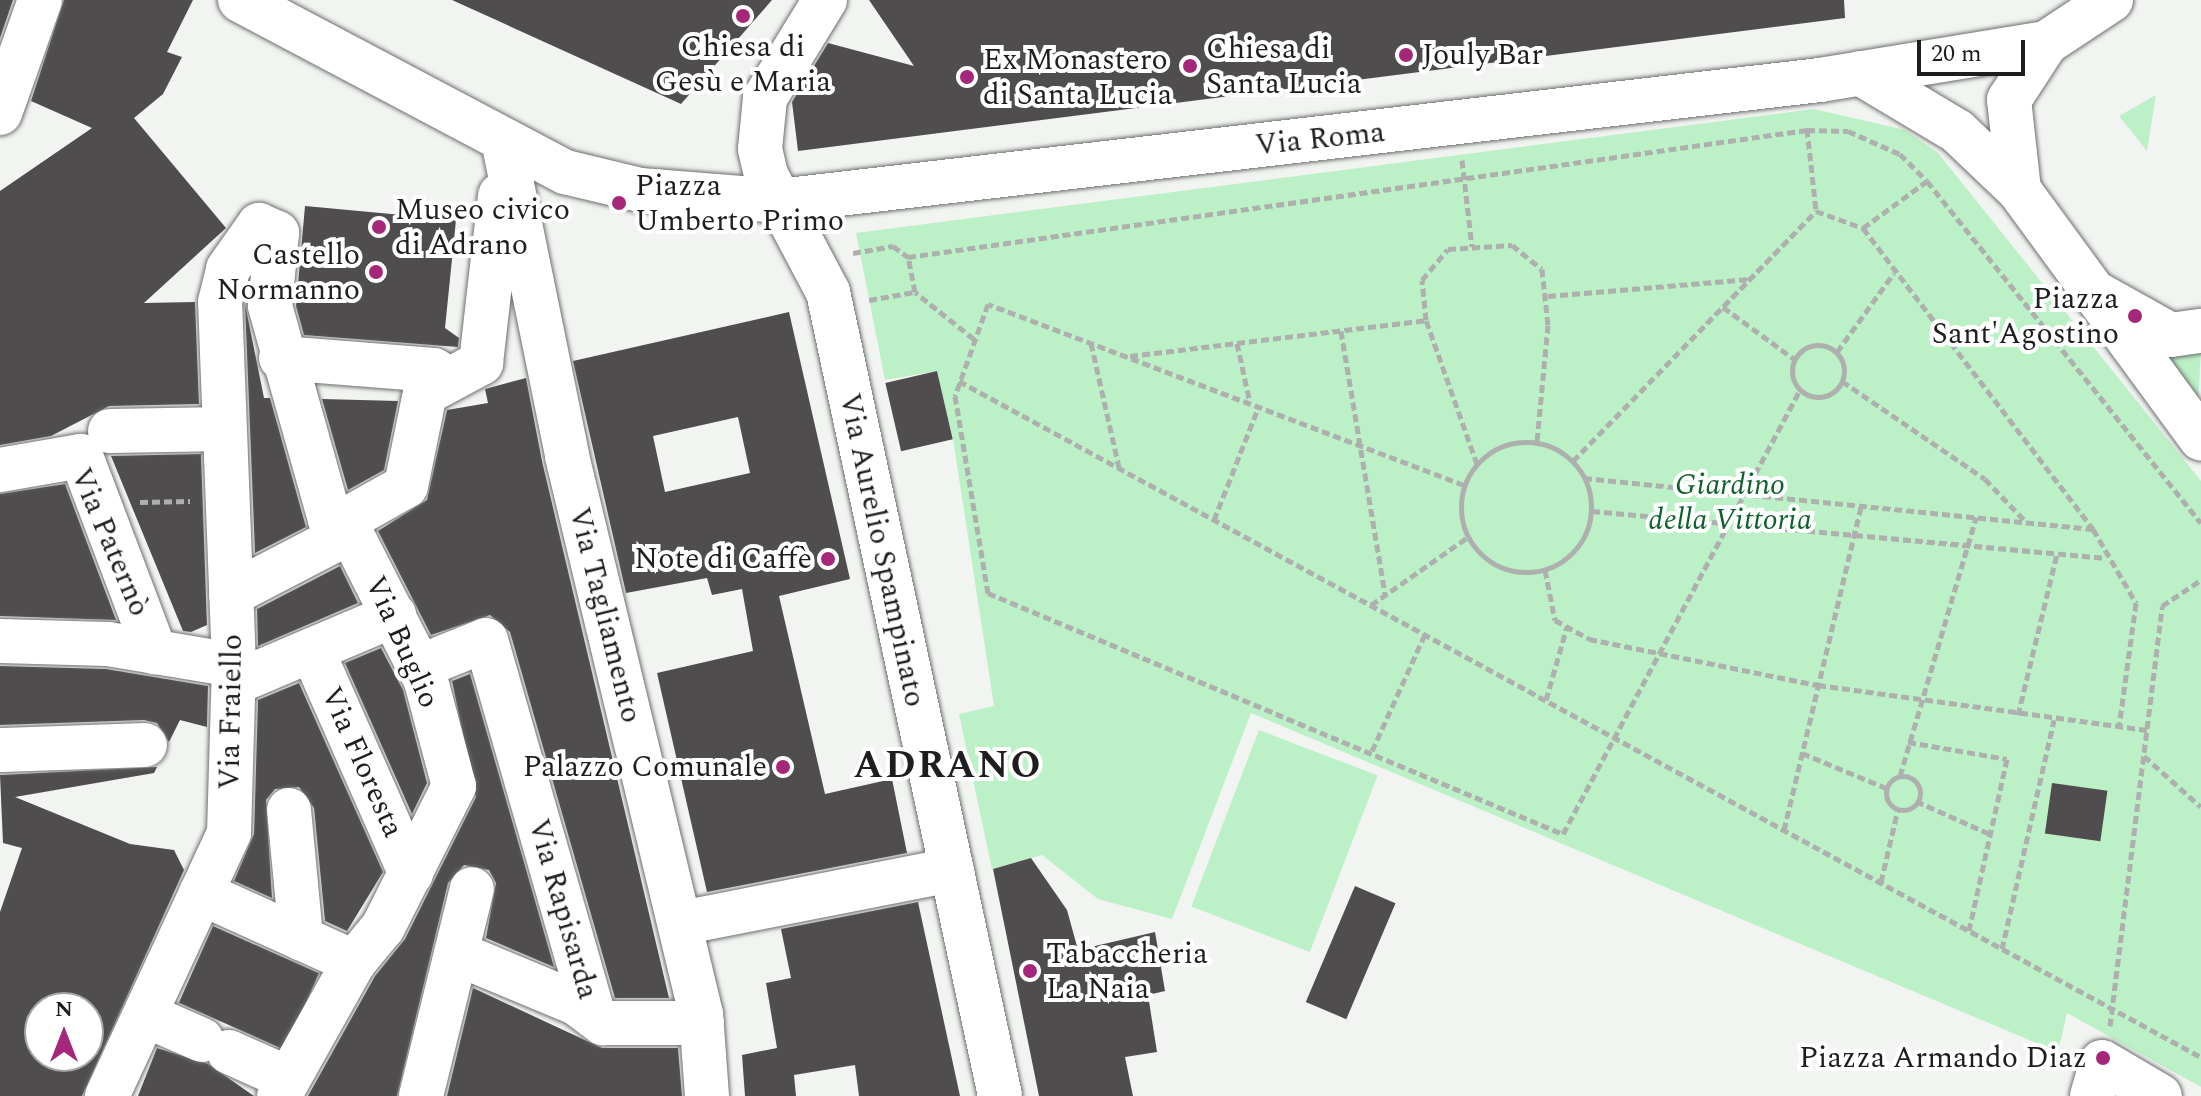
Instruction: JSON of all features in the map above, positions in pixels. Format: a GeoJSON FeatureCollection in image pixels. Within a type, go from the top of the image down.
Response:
{"type":"FeatureCollection","features":[{"type":"Feature","properties":{"kind":"street"},"geometry":{"type":"LineString","coordinates":[[0,113],[40,0]]}},
{"type":"Feature","properties":{"kind":"street","name":"Via Roma"},"geometry":{"type":"LineString","coordinates":[[240,0],[506,153],[565,172],[640,190],[779,201],[1458,124],[1860,73],[2077,16]]}},
{"type":"Feature","properties":{"kind":"street","name":"Via Aurelio Spampinato"},"geometry":{"type":"LineString","coordinates":[[825,0],[765,98],[758,136],[779,201],[842,289],[952,870],[1000,1096]]}},
{"type":"Feature","properties":{"kind":"street"},"geometry":{"type":"LineString","coordinates":[[2019,190],[2009,100],[2077,16]]}},
{"type":"Feature","properties":{"kind":"street"},"geometry":{"type":"LineString","coordinates":[[1860,73],[1957,131],[2019,190],[2084,284],[2201,439]]}},
{"type":"Feature","properties":{"kind":"street"},"geometry":{"type":"LineString","coordinates":[[281,358],[436,381],[481,363],[506,153]]}},
{"type":"Feature","properties":{"kind":"street","name":"Via Tagliamento"},"geometry":{"type":"LineString","coordinates":[[506,153],[548,370],[681,923],[702,1023],[707,1096]]}},
{"type":"Feature","properties":{"kind":"street","name":"Via Fraiello"},"geometry":{"type":"LineString","coordinates":[[107,1096],[229,833],[234,674],[220,302],[228,269],[259,225],[277,233],[270,306]]}},
{"type":"Feature","properties":{"kind":"street"},"geometry":{"type":"LineString","coordinates":[[2084,284],[2171,335],[2201,331]]}},
{"type":"Feature","properties":{"kind":"street","name":"Via Buglio"},"geometry":{"type":"LineString","coordinates":[[270,306],[281,358],[330,520],[350,531],[419,667],[454,786],[383,927],[354,962],[282,1087]]}},
{"type":"Feature","properties":{"kind":"street"},"geometry":{"type":"LineString","coordinates":[[231,594],[342,529],[406,486],[436,381]]}},
{"type":"Feature","properties":{"kind":"street"},"geometry":{"type":"LineString","coordinates":[[110,431],[224,429]]}},
{"type":"Feature","properties":{"kind":"street","name":"Via Paternò"},"geometry":{"type":"LineString","coordinates":[[0,470],[81,456],[155,652]]}},
{"type":"Feature","properties":{"kind":"street"},"geometry":{"type":"LineString","coordinates":[[0,641],[155,652],[234,674],[312,650],[394,615]]}},
{"type":"Feature","properties":{"kind":"street","name":"Via Rapisarda"},"geometry":{"type":"LineString","coordinates":[[419,667],[486,640],[594,1016]]}},
{"type":"Feature","properties":{"kind":"street","name":"Via Floresta"},"geometry":{"type":"LineString","coordinates":[[312,650],[411,874]]}},
{"type":"Feature","properties":{"kind":"street"},"geometry":{"type":"LineString","coordinates":[[0,750],[145,745]]}},
{"type":"Feature","properties":{"kind":"street"},"geometry":{"type":"LineString","coordinates":[[289,810],[301,938]]}},
{"type":"Feature","properties":{"kind":"street"},"geometry":{"type":"LineString","coordinates":[[681,923],[952,870]]}},
{"type":"Feature","properties":{"kind":"street"},"geometry":{"type":"LineString","coordinates":[[421,1096],[472,889]]}},
{"type":"Feature","properties":{"kind":"street"},"geometry":{"type":"LineString","coordinates":[[201,893],[354,962]]}},
{"type":"Feature","properties":{"kind":"street"},"geometry":{"type":"LineString","coordinates":[[458,954],[594,1016],[603,1023],[702,1023]]}},
{"type":"Feature","properties":{"kind":"street"},"geometry":{"type":"LineString","coordinates":[[145,1015],[216,1046],[282,1087]]}},
{"type":"Feature","properties":{"kind":"street"},"geometry":{"type":"LineString","coordinates":[[2097,1081],[2160,1096]]}},
{"type":"Feature","properties":{"kind":"path"},"geometry":{"type":"LineString","coordinates":[[1458,124],[1472,246]]}},
{"type":"Feature","properties":{"kind":"path"},"geometry":{"type":"LineString","coordinates":[[1807,130],[1816,211]]}},
{"type":"Feature","properties":{"kind":"path"},"geometry":{"type":"LineString","coordinates":[[908,257],[1807,130],[1848,131],[1900,154],[1927,181],[2201,523]]}},
{"type":"Feature","properties":{"kind":"path"},"geometry":{"type":"LineString","coordinates":[[1863,228],[1927,181]]}},
{"type":"Feature","properties":{"kind":"path"},"geometry":{"type":"LineString","coordinates":[[1816,211],[1863,228],[1894,273],[2093,529],[2106,558],[2136,603],[2119,727]]}},
{"type":"Feature","properties":{"kind":"path"},"geometry":{"type":"LineString","coordinates":[[1573,461],[1816,211]]}},
{"type":"Feature","properties":{"kind":"path"},"geometry":{"type":"LineString","coordinates":[[1477,464],[1426,320],[1422,280],[1434,259],[1472,246],[1512,245],[1529,254],[1542,269],[1548,296],[1537,442]]}},
{"type":"Feature","properties":{"kind":"path"},"geometry":{"type":"LineString","coordinates":[[915,292],[859,302],[842,289],[851,253],[893,246],[908,257],[915,292],[974,339]]}},
{"type":"Feature","properties":{"kind":"path"},"geometry":{"type":"LineString","coordinates":[[1894,273],[1837,352],[1842,381],[1985,479],[2027,523]]}},
{"type":"Feature","properties":{"kind":"path"},"geometry":{"type":"LineString","coordinates":[[1548,296],[1750,279]]}},
{"type":"Feature","properties":{"kind":"path"},"geometry":{"type":"LineString","coordinates":[[1464,485],[988,304],[959,381],[988,593],[1372,751],[1563,834],[1800,390],[1794,359],[1723,307]]}},
{"type":"Feature","properties":{"kind":"path"},"geometry":{"type":"LineString","coordinates":[[1129,357],[1426,320]]}},
{"type":"Feature","properties":{"kind":"path"},"geometry":{"type":"LineString","coordinates":[[1341,331],[1385,593]]}},
{"type":"Feature","properties":{"kind":"path"},"geometry":{"type":"LineString","coordinates":[[1091,343],[1119,468]]}},
{"type":"Feature","properties":{"kind":"path"},"geometry":{"type":"LineString","coordinates":[[1237,343],[1250,403]]}},
{"type":"Feature","properties":{"kind":"path"},"geometry":{"type":"LineString","coordinates":[[1794,359],[1814,344],[1837,352]]}},
{"type":"Feature","properties":{"kind":"path"},"geometry":{"type":"LineString","coordinates":[[959,381],[2201,1057]]}},
{"type":"Feature","properties":{"kind":"path"},"geometry":{"type":"LineString","coordinates":[[1800,390],[1823,397],[1842,381]]}},
{"type":"Feature","properties":{"kind":"path"},"geometry":{"type":"LineString","coordinates":[[1214,520],[1259,406]]}},
{"type":"Feature","properties":{"kind":"path"},"geometry":{"type":"LineString","coordinates":[[1537,442],[1573,461],[1584,478],[1592,511],[1578,547],[1545,570],[1501,567],[1468,537],[1464,485],[1477,464],[1494,450],[1537,442]]}},
{"type":"Feature","properties":{"kind":"path"},"geometry":{"type":"LineString","coordinates":[[1584,478],[2093,529]]}},
{"type":"Feature","properties":{"kind":"path"},"geometry":{"type":"LineString","coordinates":[[99,502],[228,500]]}},
{"type":"Feature","properties":{"kind":"path"},"geometry":{"type":"LineString","coordinates":[[1784,830],[1861,506]]}},
{"type":"Feature","properties":{"kind":"path"},"geometry":{"type":"LineString","coordinates":[[1592,511],[2106,558]]}},
{"type":"Feature","properties":{"kind":"path"},"geometry":{"type":"LineString","coordinates":[[1886,788],[1900,776],[1918,700],[1976,517]]}},
{"type":"Feature","properties":{"kind":"path"},"geometry":{"type":"LineString","coordinates":[[1371,605],[1468,537]]}},
{"type":"Feature","properties":{"kind":"path"},"geometry":{"type":"LineString","coordinates":[[2018,715],[2057,554]]}},
{"type":"Feature","properties":{"kind":"path"},"geometry":{"type":"LineString","coordinates":[[1545,570],[1555,620],[1567,627],[1658,656],[1818,685],[2054,720],[2147,730]]}},
{"type":"Feature","properties":{"kind":"path"},"geometry":{"type":"LineString","coordinates":[[2097,1081],[2111,1009],[2162,606],[2201,580]]}},
{"type":"Feature","properties":{"kind":"path"},"geometry":{"type":"LineString","coordinates":[[1546,700],[1567,627]]}},
{"type":"Feature","properties":{"kind":"path"},"geometry":{"type":"LineString","coordinates":[[1372,751],[1425,634]]}},
{"type":"Feature","properties":{"kind":"path"},"geometry":{"type":"LineString","coordinates":[[2002,949],[2054,720]]}},
{"type":"Feature","properties":{"kind":"path"},"geometry":{"type":"LineString","coordinates":[[1908,742],[2007,759],[1969,931]]}},
{"type":"Feature","properties":{"kind":"path"},"geometry":{"type":"LineString","coordinates":[[1802,753],[1886,788],[1898,809],[1881,883]]}},
{"type":"Feature","properties":{"kind":"path"},"geometry":{"type":"LineString","coordinates":[[2144,756],[2201,807]]}},
{"type":"Feature","properties":{"kind":"path"},"geometry":{"type":"LineString","coordinates":[[1900,776],[1919,786],[1916,801]]}},
{"type":"Feature","properties":{"kind":"path"},"geometry":{"type":"LineString","coordinates":[[1898,809],[1916,801],[1990,834]]}},
{"type":"Feature","properties":{"kind":"green space"},"geometry":{"type":"Polygon","coordinates":[[[2156,95],[2147,151],[2119,116],[2156,95]]]}},
{"type":"Feature","properties":{"kind":"green space","name":"Giardino della Vittoria"},"geometry":{"type":"Polygon","coordinates":[[[1814,109],[1905,130],[1938,153],[2201,481],[2201,1087],[2067,1013],[2058,1052],[1251,713],[1172,919],[1098,899],[1042,855],[992,869],[959,714],[994,706],[953,439],[937,371],[885,380],[856,233],[1814,109]]]}},
{"type":"Feature","properties":{"kind":"green space"},"geometry":{"type":"Polygon","coordinates":[[[2150,348],[2201,348],[2198,407],[2150,348]]]}},
{"type":"Feature","properties":{"kind":"green space"},"geometry":{"type":"Polygon","coordinates":[[[1259,730],[1378,776],[1310,952],[1191,906],[1259,730]]]}},
{"type":"Feature","properties":{"kind":"building"},"geometry":{"type":"Polygon","coordinates":[[[0,0],[13,0],[0,38],[0,0]]]}},
{"type":"Feature","properties":{"kind":"building"},"geometry":{"type":"Polygon","coordinates":[[[64,0],[193,0],[167,52],[182,57],[163,94],[134,118],[226,228],[144,303],[195,302],[199,404],[109,406],[51,436],[0,445],[0,191],[92,128],[31,101],[64,0]]]}},
{"type":"Feature","properties":{"kind":"building"},"geometry":{"type":"Polygon","coordinates":[[[452,0],[772,0],[681,104],[452,0]]]}},
{"type":"Feature","properties":{"kind":"building"},"geometry":{"type":"Polygon","coordinates":[[[869,0],[1844,0],[1845,18],[798,151],[792,102],[828,43],[914,66],[869,0]]]}},
{"type":"Feature","properties":{"kind":"building","name":"Castello Normanno"},"geometry":{"type":"Polygon","coordinates":[[[305,206],[456,220],[445,328],[459,338],[458,347],[304,335],[296,306],[305,206]]]}},
{"type":"Feature","properties":{"kind":"building"},"geometry":{"type":"Polygon","coordinates":[[[245,304],[264,398],[270,398],[306,527],[255,553],[245,304]]]}},
{"type":"Feature","properties":{"kind":"building"},"geometry":{"type":"Polygon","coordinates":[[[789,312],[850,579],[779,596],[825,794],[892,779],[907,853],[707,892],[657,673],[753,651],[742,589],[712,595],[707,578],[626,593],[573,361],[789,312]],[[738,417],[653,436],[665,492],[750,473],[738,417]]]}},
{"type":"Feature","properties":{"kind":"building"},"geometry":{"type":"Polygon","coordinates":[[[937,371],[953,439],[901,451],[885,383],[937,371]]]}},
{"type":"Feature","properties":{"kind":"building"},"geometry":{"type":"Polygon","coordinates":[[[526,378],[542,461],[669,998],[615,998],[510,632],[490,615],[431,635],[378,531],[427,500],[447,410],[488,403],[485,389],[526,378]]]}},
{"type":"Feature","properties":{"kind":"building"},"geometry":{"type":"Polygon","coordinates":[[[322,399],[398,401],[384,470],[348,490],[322,399]]]}},
{"type":"Feature","properties":{"kind":"building"},"geometry":{"type":"Polygon","coordinates":[[[201,454],[207,625],[191,632],[183,631],[111,456],[201,454]]]}},
{"type":"Feature","properties":{"kind":"building"},"geometry":{"type":"Polygon","coordinates":[[[65,484],[116,620],[0,616],[0,494],[65,484]]]}},
{"type":"Feature","properties":{"kind":"building"},"geometry":{"type":"Polygon","coordinates":[[[340,566],[358,603],[258,646],[257,609],[340,566]]]}},
{"type":"Feature","properties":{"kind":"building"},"geometry":{"type":"Polygon","coordinates":[[[381,648],[403,690],[427,783],[412,814],[345,663],[381,648]]]}},
{"type":"Feature","properties":{"kind":"building"},"geometry":{"type":"Polygon","coordinates":[[[0,666],[106,669],[208,686],[207,727],[180,720],[169,742],[157,723],[144,720],[0,725],[0,666]]]}},
{"type":"Feature","properties":{"kind":"building"},"geometry":{"type":"Polygon","coordinates":[[[470,674],[554,967],[486,938],[496,883],[489,870],[464,865],[448,883],[397,1096],[308,1096],[375,976],[405,939],[476,797],[452,681],[470,674]]]}},
{"type":"Feature","properties":{"kind":"building"},"geometry":{"type":"Polygon","coordinates":[[[299,683],[383,872],[347,931],[325,921],[314,808],[299,787],[275,789],[266,800],[272,898],[234,881],[254,834],[258,700],[299,683]]]}},
{"type":"Feature","properties":{"kind":"building"},"geometry":{"type":"Polygon","coordinates":[[[157,767],[154,773],[15,797],[130,844],[174,850],[184,870],[104,1047],[104,992],[24,992],[24,1072],[93,1072],[82,1096],[0,1096],[0,912],[22,848],[3,843],[0,775],[157,767]]]}},
{"type":"Feature","properties":{"kind":"building"},"geometry":{"type":"Polygon","coordinates":[[[2052,783],[2107,791],[2100,841],[2045,834],[2052,783]]]}},
{"type":"Feature","properties":{"kind":"building"},"geometry":{"type":"Polygon","coordinates":[[[1031,858],[1067,910],[1078,950],[1155,932],[1165,991],[1148,995],[1157,1052],[1125,1057],[1133,1096],[1039,1096],[993,869],[1031,858]]]}},
{"type":"Feature","properties":{"kind":"building"},"geometry":{"type":"Polygon","coordinates":[[[1355,886],[1396,903],[1346,1019],[1306,1002],[1355,886]]]}},
{"type":"Feature","properties":{"kind":"building"},"geometry":{"type":"Polygon","coordinates":[[[918,902],[960,1096],[859,1096],[855,1065],[794,1075],[796,1096],[745,1096],[742,1055],[777,1048],[766,983],[791,978],[781,929],[918,902]]]}},
{"type":"Feature","properties":{"kind":"building"},"geometry":{"type":"Polygon","coordinates":[[[213,926],[319,973],[285,1050],[179,1003],[213,926]]]}},
{"type":"Feature","properties":{"kind":"building"},"geometry":{"type":"Polygon","coordinates":[[[473,988],[602,1048],[678,1048],[682,1096],[447,1096],[473,988]]]}},
{"type":"Feature","properties":{"kind":"building"},"geometry":{"type":"Polygon","coordinates":[[[157,1048],[208,1064],[254,1096],[138,1096],[157,1048]]]}},
{"type":"Feature","properties":{"kind":"place","name":"Chiesa di Gesù e Maria"},"geometry":{"type":"Point","coordinates":[743,16]}},
{"type":"Feature","properties":{"kind":"place","name":"Jouly Bar"},"geometry":{"type":"Point","coordinates":[1406,55]}},
{"type":"Feature","properties":{"kind":"place","name":"Chiesa di Santa Lucia"},"geometry":{"type":"Point","coordinates":[1190,66]}},
{"type":"Feature","properties":{"kind":"place","name":"Ex Monastero di Santa Lucia"},"geometry":{"type":"Point","coordinates":[967,77]}},
{"type":"Feature","properties":{"kind":"place","name":"Piazza Umberto Primo"},"geometry":{"type":"Point","coordinates":[619,203]}},
{"type":"Feature","properties":{"kind":"place","name":"Museo civico di Adrano"},"geometry":{"type":"Point","coordinates":[379,227]}},
{"type":"Feature","properties":{"kind":"place","name":"Castello Normanno"},"geometry":{"type":"Point","coordinates":[376,272]}},
{"type":"Feature","properties":{"kind":"place","name":"Piazza Sant'Agostino"},"geometry":{"type":"Point","coordinates":[2135,316]}},
{"type":"Feature","properties":{"kind":"place","name":"Note di Caffè"},"geometry":{"type":"Point","coordinates":[828,559]}},
{"type":"Feature","properties":{"kind":"place","name":"Palazzo Comunale"},"geometry":{"type":"Point","coordinates":[783,767]}},
{"type":"Feature","properties":{"kind":"place","name":"Tabaccheria La Naia"},"geometry":{"type":"Point","coordinates":[1030,971]}},
{"type":"Feature","properties":{"kind":"place","name":"Piazza Armando Diaz"},"geometry":{"type":"Point","coordinates":[2103,1058]}},
{"type":"Feature","properties":{"kind":"district","name":"ADRANO"},"geometry":{"type":"Point","coordinates":[948,767]}}]}
